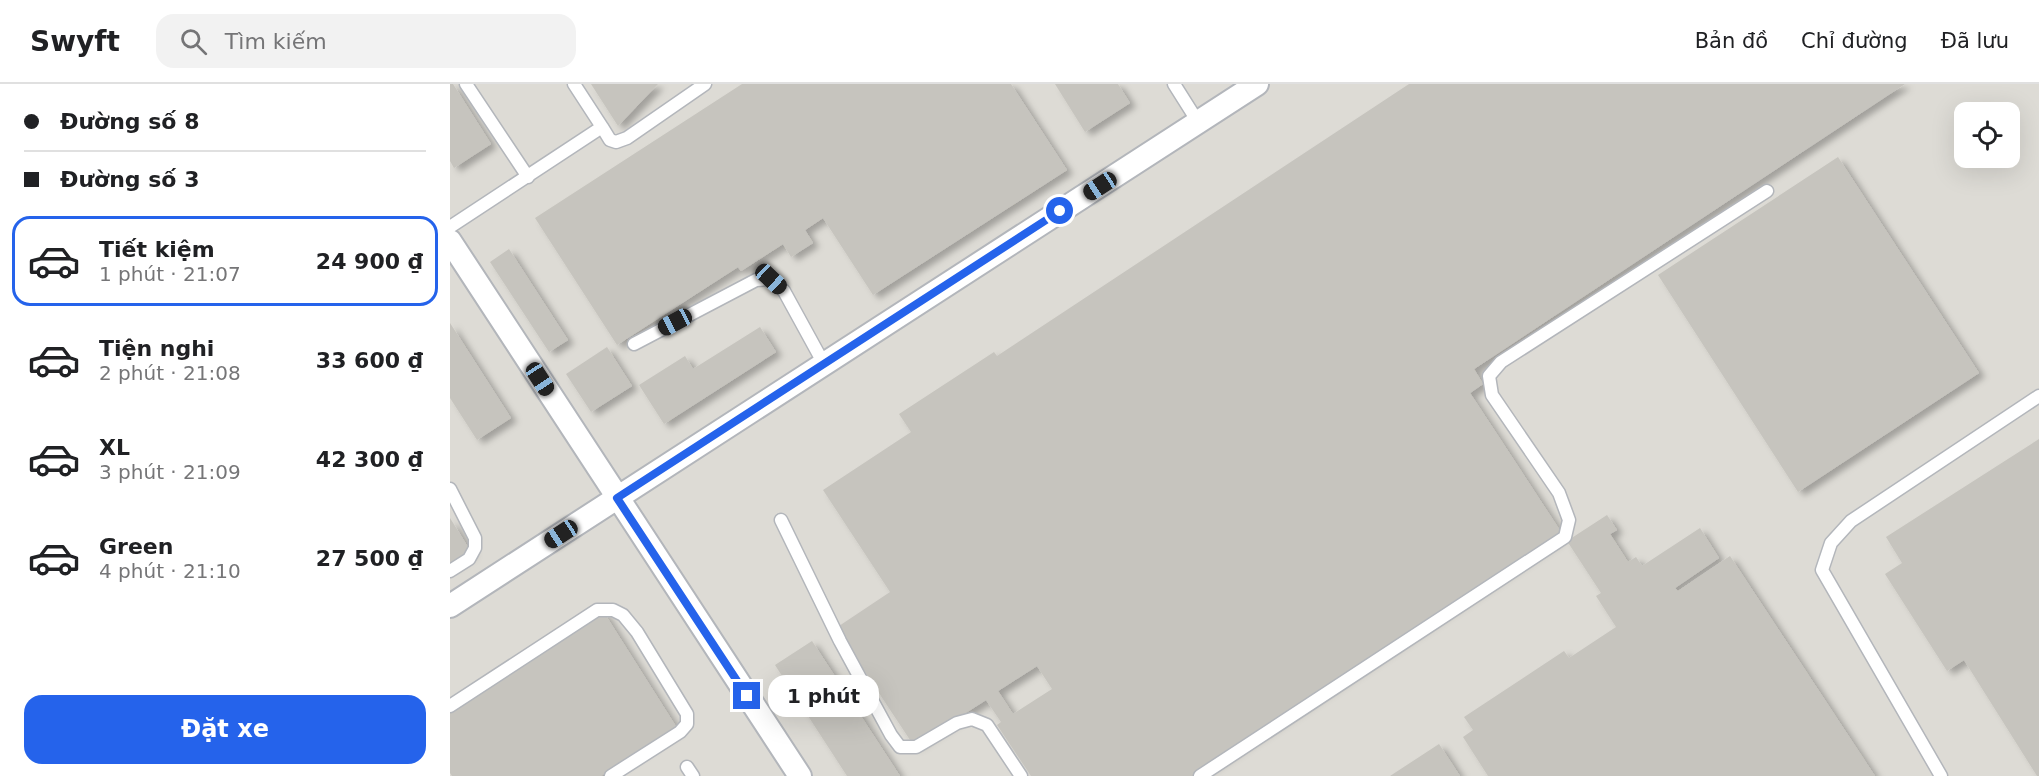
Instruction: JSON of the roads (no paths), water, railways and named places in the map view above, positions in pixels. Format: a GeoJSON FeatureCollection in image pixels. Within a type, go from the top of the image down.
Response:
{"type":"FeatureCollection","features":[{"type":"Feature","properties":{"kind":"street"},"geometry":{"type":"LineString","coordinates":[[450,606],[1257,84]]}},
{"type":"Feature","properties":{"kind":"street"},"geometry":{"type":"LineString","coordinates":[[450,241],[800,776]]}},
{"type":"Feature","properties":{"kind":"lane"},"geometry":{"type":"LineString","coordinates":[[466,84],[528,177]]}},
{"type":"Feature","properties":{"kind":"lane"},"geometry":{"type":"LineString","coordinates":[[574,84],[610,140],[616,142],[627,138],[705,84]]}},
{"type":"Feature","properties":{"kind":"lane"},"geometry":{"type":"LineString","coordinates":[[1174,84],[1198,122]]}},
{"type":"Feature","properties":{"kind":"lane"},"geometry":{"type":"LineString","coordinates":[[450,226],[602,127]]}},
{"type":"Feature","properties":{"kind":"lane"},"geometry":{"type":"LineString","coordinates":[[1200,776],[1565,537],[1569,520],[1559,493],[1492,395],[1489,376],[1501,362],[1767,191]]}},
{"type":"Feature","properties":{"kind":"lane"},"geometry":{"type":"LineString","coordinates":[[634,344],[756,280],[771,279],[783,291],[824,364]]}},
{"type":"Feature","properties":{"kind":"lane"},"geometry":{"type":"LineString","coordinates":[[1941,776],[1822,570],[1831,543],[1851,521],[2039,396]]}},
{"type":"Feature","properties":{"kind":"lane"},"geometry":{"type":"LineString","coordinates":[[450,489],[476,538],[475,548],[469,559],[450,571]]}},
{"type":"Feature","properties":{"kind":"lane"},"geometry":{"type":"LineString","coordinates":[[782,520],[840,641],[891,735],[900,747],[916,747],[957,723],[972,719],[987,725],[1022,776]]}},
{"type":"Feature","properties":{"kind":"lane"},"geometry":{"type":"LineString","coordinates":[[450,706],[597,610],[614,610],[623,615],[637,632],[687,714],[687,724],[680,732],[611,776]]}}]}
